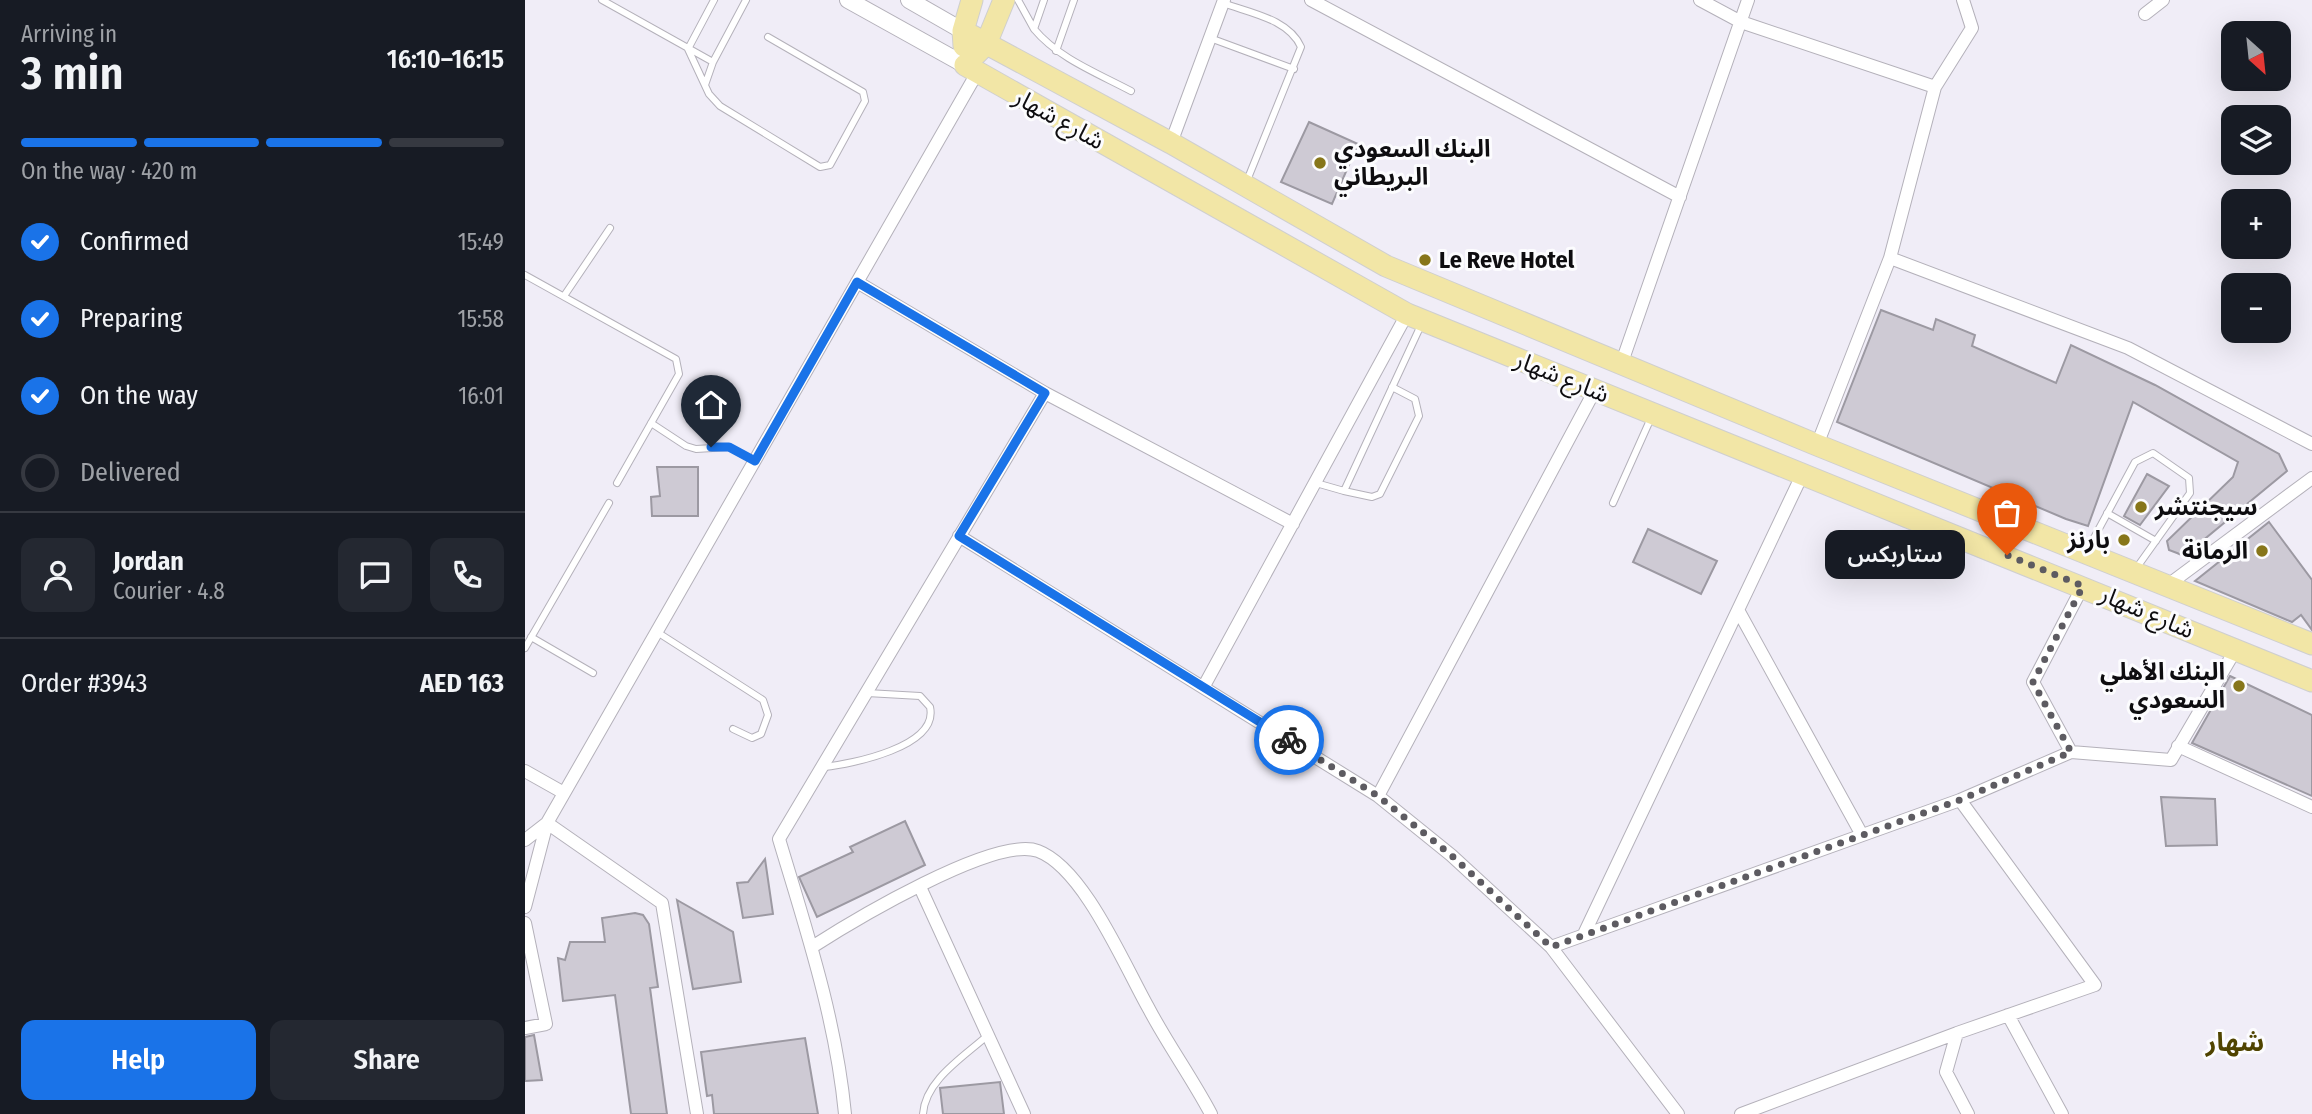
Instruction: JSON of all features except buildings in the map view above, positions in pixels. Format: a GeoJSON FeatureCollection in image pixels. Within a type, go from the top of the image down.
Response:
{"type":"FeatureCollection","features":[{"type":"Feature","properties":{"kind":"main road"},"geometry":{"type":"LineString","coordinates":[[971,69],[963,31],[972,0]]}},
{"type":"Feature","properties":{"kind":"main road"},"geometry":{"type":"LineString","coordinates":[[971,69],[986,44],[1004,0]]}},
{"type":"Feature","properties":{"kind":"main road","name":"شارع شهار"},"geometry":{"type":"LineString","coordinates":[[963,31],[1171,143],[1386,266],[1817,445],[2312,644]]}},
{"type":"Feature","properties":{"kind":"main road","name":"شارع شهار"},"geometry":{"type":"LineString","coordinates":[[971,69],[1415,318],[2083,586],[2312,681]]}},
{"type":"Feature","properties":{"kind":"street","name":"شارع شهار"},"geometry":{"type":"LineString","coordinates":[[848,0],[971,69]]}},
{"type":"Feature","properties":{"kind":"street","name":"شارع شهار"},"geometry":{"type":"LineString","coordinates":[[909,0],[963,31]]}},
{"type":"Feature","properties":{"kind":"street"},"geometry":{"type":"LineString","coordinates":[[1311,0],[1680,197]]}},
{"type":"Feature","properties":{"kind":"street"},"geometry":{"type":"LineString","coordinates":[[1700,0],[1741,22],[1935,87]]}},
{"type":"Feature","properties":{"kind":"street"},"geometry":{"type":"LineString","coordinates":[[1622,362],[1748,0]]}},
{"type":"Feature","properties":{"kind":"street"},"geometry":{"type":"LineString","coordinates":[[1817,445],[1890,258],[1935,87],[1972,28],[1963,0]]}},
{"type":"Feature","properties":{"kind":"street"},"geometry":{"type":"LineString","coordinates":[[2145,14],[2163,0]]}},
{"type":"Feature","properties":{"kind":"street"},"geometry":{"type":"LineString","coordinates":[[1171,143],[1224,1]]}},
{"type":"Feature","properties":{"kind":"street"},"geometry":{"type":"LineString","coordinates":[[525,906],[547,823],[857,282],[971,69]]}},
{"type":"Feature","properties":{"kind":"street"},"geometry":{"type":"LineString","coordinates":[[1890,258],[2128,348],[2312,444]]}},
{"type":"Feature","properties":{"kind":"street"},"geometry":{"type":"LineString","coordinates":[[857,282],[1045,393],[1293,524]]}},
{"type":"Feature","properties":{"kind":"street"},"geometry":{"type":"LineString","coordinates":[[1204,686],[1316,483],[1415,318]]}},
{"type":"Feature","properties":{"kind":"street"},"geometry":{"type":"LineString","coordinates":[[1378,796],[1595,390]]}},
{"type":"Feature","properties":{"kind":"street"},"geometry":{"type":"LineString","coordinates":[[845,1114],[840,1059],[812,947],[779,839],[1045,393]]}},
{"type":"Feature","properties":{"kind":"street"},"geometry":{"type":"LineString","coordinates":[[1584,934],[1803,474]]}},
{"type":"Feature","properties":{"kind":"street"},"geometry":{"type":"LineString","coordinates":[[2168,585],[2312,478]]}},
{"type":"Feature","properties":{"kind":"street"},"geometry":{"type":"LineString","coordinates":[[959,536],[1378,796],[1451,855],[1551,947],[1678,1114]]}},
{"type":"Feature","properties":{"kind":"street"},"geometry":{"type":"LineString","coordinates":[[2071,752],[2033,682],[2083,586]]}},
{"type":"Feature","properties":{"kind":"street"},"geometry":{"type":"LineString","coordinates":[[1738,610],[1862,835]]}},
{"type":"Feature","properties":{"kind":"street"},"geometry":{"type":"LineString","coordinates":[[1551,947],[1960,800],[2071,752],[2171,760],[2235,649]]}},
{"type":"Feature","properties":{"kind":"street"},"geometry":{"type":"LineString","coordinates":[[2178,746],[2312,807]]}},
{"type":"Feature","properties":{"kind":"street"},"geometry":{"type":"LineString","coordinates":[[525,771],[565,793]]}},
{"type":"Feature","properties":{"kind":"street"},"geometry":{"type":"LineString","coordinates":[[1744,1113],[1957,1033],[2095,985],[1960,800]]}},
{"type":"Feature","properties":{"kind":"street"},"geometry":{"type":"LineString","coordinates":[[525,840],[547,823]]}},
{"type":"Feature","properties":{"kind":"street"},"geometry":{"type":"LineString","coordinates":[[547,823],[662,903],[697,1114]]}},
{"type":"Feature","properties":{"kind":"street"},"geometry":{"type":"LineString","coordinates":[[812,947],[872,908],[984,858],[1014,851],[1037,850],[1060,865],[1092,904],[1150,1012],[1211,1114]]}},
{"type":"Feature","properties":{"kind":"street"},"geometry":{"type":"LineString","coordinates":[[919,887],[1024,1114]]}},
{"type":"Feature","properties":{"kind":"street"},"geometry":{"type":"LineString","coordinates":[[525,923],[545,1024],[525,1028]]}},
{"type":"Feature","properties":{"kind":"street"},"geometry":{"type":"LineString","coordinates":[[2008,1015],[2062,1114]]}},
{"type":"Feature","properties":{"kind":"street"},"geometry":{"type":"LineString","coordinates":[[1957,1033],[1947,1072],[1968,1114]]}},
{"type":"Feature","properties":{"kind":"lane"},"geometry":{"type":"LineString","coordinates":[[602,0],[713,62]]}},
{"type":"Feature","properties":{"kind":"lane"},"geometry":{"type":"LineString","coordinates":[[688,49],[714,0]]}},
{"type":"Feature","properties":{"kind":"lane"},"geometry":{"type":"LineString","coordinates":[[705,85],[713,62],[746,0]]}},
{"type":"Feature","properties":{"kind":"lane"},"geometry":{"type":"LineString","coordinates":[[1018,0],[1034,29],[1056,51],[1131,91]]}},
{"type":"Feature","properties":{"kind":"lane"},"geometry":{"type":"LineString","coordinates":[[1034,29],[1044,0]]}},
{"type":"Feature","properties":{"kind":"lane"},"geometry":{"type":"LineString","coordinates":[[1056,51],[1074,0]]}},
{"type":"Feature","properties":{"kind":"lane"},"geometry":{"type":"LineString","coordinates":[[1224,1],[1281,24],[1297,38],[1301,47],[1245,185]]}},
{"type":"Feature","properties":{"kind":"lane"},"geometry":{"type":"LineString","coordinates":[[688,49],[705,85],[720,106],[820,167],[830,165],[865,101],[863,92],[768,37]]}},
{"type":"Feature","properties":{"kind":"lane"},"geometry":{"type":"LineString","coordinates":[[1210,38],[1294,69]]}},
{"type":"Feature","properties":{"kind":"lane"},"geometry":{"type":"LineString","coordinates":[[564,296],[611,228]]}},
{"type":"Feature","properties":{"kind":"lane"},"geometry":{"type":"LineString","coordinates":[[525,275],[676,359],[678,374],[617,483]]}},
{"type":"Feature","properties":{"kind":"lane"},"geometry":{"type":"LineString","coordinates":[[1344,491],[1392,387],[1415,318]]}},
{"type":"Feature","properties":{"kind":"lane"},"geometry":{"type":"LineString","coordinates":[[1316,483],[1372,498],[1380,494],[1419,416],[1415,399],[1392,387]]}},
{"type":"Feature","properties":{"kind":"lane"},"geometry":{"type":"LineString","coordinates":[[1613,503],[1654,413]]}},
{"type":"Feature","properties":{"kind":"lane"},"geometry":{"type":"LineString","coordinates":[[651,423],[686,446],[696,449],[729,447],[755,461]]}},
{"type":"Feature","properties":{"kind":"lane"},"geometry":{"type":"LineString","coordinates":[[2086,552],[2136,462],[2153,453],[2189,478],[2192,485],[2190,493],[2134,572]]}},
{"type":"Feature","properties":{"kind":"lane"},"geometry":{"type":"LineString","coordinates":[[525,648],[608,503]]}},
{"type":"Feature","properties":{"kind":"lane"},"geometry":{"type":"LineString","coordinates":[[2107,513],[2156,541]]}},
{"type":"Feature","properties":{"kind":"lane"},"geometry":{"type":"LineString","coordinates":[[657,632],[763,700],[768,715],[761,734],[752,738],[733,729]]}},
{"type":"Feature","properties":{"kind":"lane"},"geometry":{"type":"LineString","coordinates":[[531,637],[593,673]]}},
{"type":"Feature","properties":{"kind":"lane"},"geometry":{"type":"LineString","coordinates":[[822,768],[869,760],[884,754],[923,731],[930,721],[930,707],[921,696],[866,693]]}},
{"type":"Feature","properties":{"kind":"lane"},"geometry":{"type":"LineString","coordinates":[[923,1114],[929,1091],[988,1035]]}},
{"type":"Feature","properties":{"kind":"way so far"},"geometry":{"type":"LineString","coordinates":[[1289,740],[1378,796],[1451,855],[1551,947],[1960,800],[2071,752],[2033,682],[2083,586],[2007,555]]}},
{"type":"Feature","properties":{"kind":"place","name":"البنك السعودي البريطاني"},"geometry":{"type":"Point","coordinates":[1320,163]}},
{"type":"Feature","properties":{"kind":"place","name":"Le Reve Hotel"},"geometry":{"type":"Point","coordinates":[1425,260]}},
{"type":"Feature","properties":{"kind":"place","name":"سيجنتشر"},"geometry":{"type":"Point","coordinates":[2141,507]}},
{"type":"Feature","properties":{"kind":"place","name":"بارنز"},"geometry":{"type":"Point","coordinates":[2124,540]}},
{"type":"Feature","properties":{"kind":"place","name":"الرمانة"},"geometry":{"type":"Point","coordinates":[2262,551]}},
{"type":"Feature","properties":{"kind":"place","name":"ستاربكس"},"geometry":{"type":"Point","coordinates":[2007,555]}},
{"type":"Feature","properties":{"kind":"place","name":"البنك الأهلي السعودي"},"geometry":{"type":"Point","coordinates":[2239,686]}},
{"type":"Feature","properties":{"kind":"district","name":"شهار"},"geometry":{"type":"Point","coordinates":[2235,1042]}},
{"type":"Feature","properties":{"kind":"route"},"geometry":{"type":"LineString","coordinates":[[711,447],[729,447],[755,461],[857,282],[1045,393],[959,536],[1289,740]]}}]}
